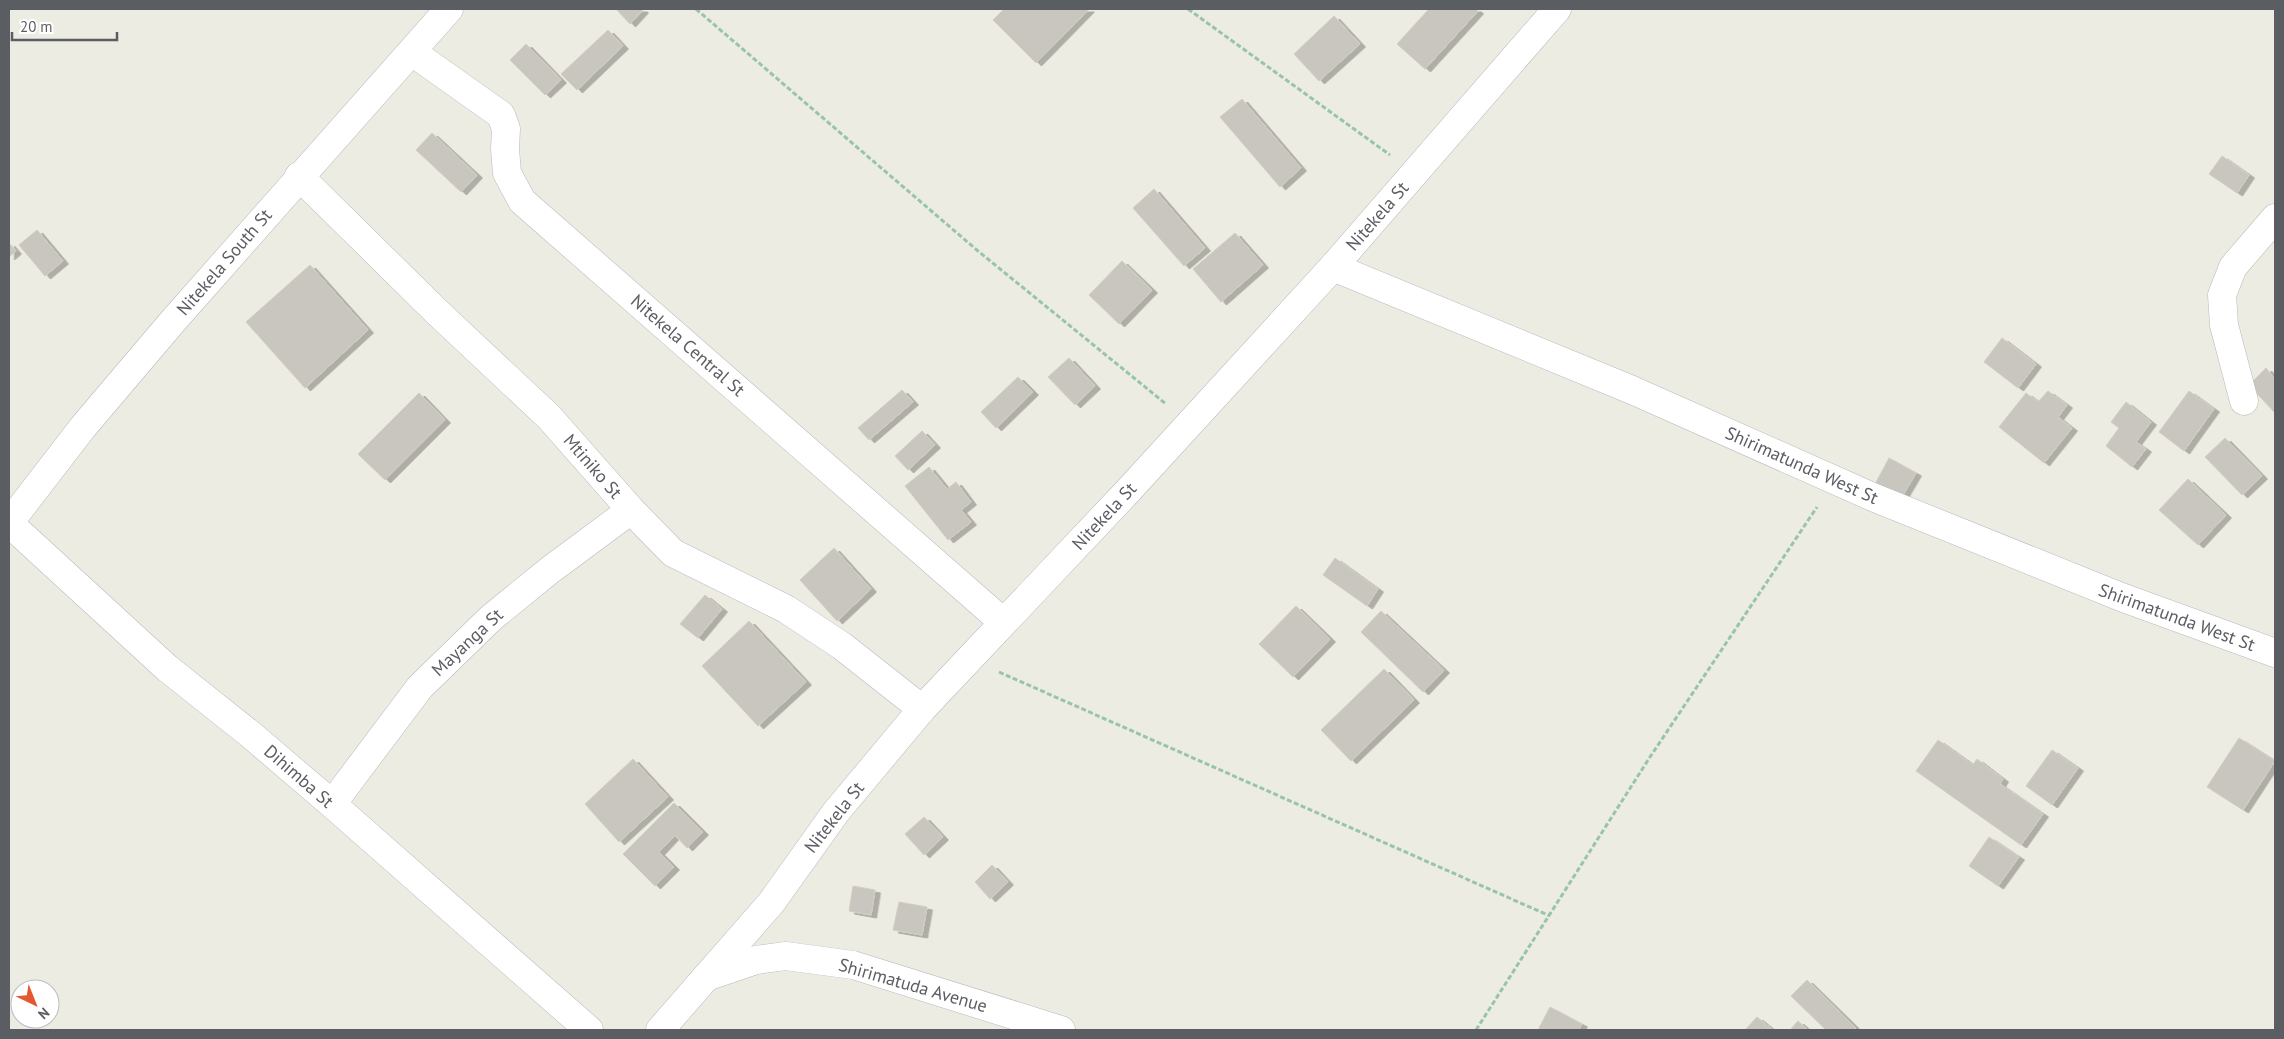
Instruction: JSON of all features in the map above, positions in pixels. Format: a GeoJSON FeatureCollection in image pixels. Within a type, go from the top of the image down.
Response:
{"type":"FeatureCollection","features":[{"type":"Feature","properties":{"kind":"street","name":"Nitekela South St"},"geometry":{"type":"LineString","coordinates":[[9,523],[83,427],[299,176],[449,9]]}},
{"type":"Feature","properties":{"kind":"street","name":"Nitekela St"},"geometry":{"type":"LineString","coordinates":[[660,1030],[771,903],[836,812],[922,709],[1190,423],[1333,266],[1557,9]]}},
{"type":"Feature","properties":{"kind":"street","name":"Nitekela Central St"},"geometry":{"type":"LineString","coordinates":[[412,52],[501,115],[506,130],[507,172],[522,201],[1003,622]]}},
{"type":"Feature","properties":{"kind":"street","name":"Mtiniko St"},"geometry":{"type":"LineString","coordinates":[[299,176],[437,312],[549,417],[631,510],[673,553],[786,608],[842,646],[922,709]]}},
{"type":"Feature","properties":{"kind":"street"},"geometry":{"type":"LineString","coordinates":[[2244,401],[2224,325],[2222,295],[2233,267],[2275,218]]}},
{"type":"Feature","properties":{"kind":"street","name":"Shirimatunda West St"},"geometry":{"type":"LineString","coordinates":[[1333,266],[1632,390],[1836,480],[2121,597],[2275,653]]}},
{"type":"Feature","properties":{"kind":"street","name":"Mayanga St"},"geometry":{"type":"LineString","coordinates":[[332,804],[420,687],[491,618],[550,570],[631,510]]}},
{"type":"Feature","properties":{"kind":"street","name":"Dihimba St"},"geometry":{"type":"LineString","coordinates":[[9,523],[167,668],[250,734],[332,804],[590,1030]]}},
{"type":"Feature","properties":{"kind":"street","name":"Shirimatuda Avenue"},"geometry":{"type":"LineString","coordinates":[[705,978],[756,960],[786,956],[853,965],[1061,1030]]}},
{"type":"Feature","properties":{"kind":"path"},"geometry":{"type":"LineString","coordinates":[[696,9],[978,251],[1190,423]]}},
{"type":"Feature","properties":{"kind":"path"},"geometry":{"type":"LineString","coordinates":[[1188,9],[1415,173]]}},
{"type":"Feature","properties":{"kind":"path"},"geometry":{"type":"LineString","coordinates":[[1476,1030],[1650,758],[1836,480]]}},
{"type":"Feature","properties":{"kind":"path"},"geometry":{"type":"LineString","coordinates":[[969,659],[1550,916]]}},
{"type":"Feature","properties":{"kind":"building"},"geometry":{"type":"Polygon","coordinates":[[[616,9],[642,9],[643,10],[630,24],[616,9]]]}},
{"type":"Feature","properties":{"kind":"building"},"geometry":{"type":"Polygon","coordinates":[[[1004,9],[1089,9],[1036,63],[993,20],[1004,9]]]}},
{"type":"Feature","properties":{"kind":"building"},"geometry":{"type":"Polygon","coordinates":[[[1429,9],[1476,9],[1478,11],[1425,69],[1397,44],[1429,9]]]}},
{"type":"Feature","properties":{"kind":"building"},"geometry":{"type":"Polygon","coordinates":[[[1334,16],[1360,44],[1319,81],[1294,54],[1334,16]]]}},
{"type":"Feature","properties":{"kind":"building"},"geometry":{"type":"Polygon","coordinates":[[[608,30],[623,46],[577,90],[561,74],[608,30]]]}},
{"type":"Feature","properties":{"kind":"building"},"geometry":{"type":"Polygon","coordinates":[[[526,44],[561,80],[545,95],[510,60],[526,44]]]}},
{"type":"Feature","properties":{"kind":"building"},"geometry":{"type":"Polygon","coordinates":[[[1242,99],[1301,168],[1280,187],[1220,117],[1242,99]]]}},
{"type":"Feature","properties":{"kind":"building"},"geometry":{"type":"Polygon","coordinates":[[[432,133],[477,175],[461,192],[416,150],[432,133]]]}},
{"type":"Feature","properties":{"kind":"building"},"geometry":{"type":"Polygon","coordinates":[[[2222,156],[2249,175],[2237,193],[2209,174],[2222,156]]]}},
{"type":"Feature","properties":{"kind":"building"},"geometry":{"type":"Polygon","coordinates":[[[1154,189],[1205,248],[1184,266],[1133,208],[1154,189]]]}},
{"type":"Feature","properties":{"kind":"building"},"geometry":{"type":"Polygon","coordinates":[[[37,230],[63,261],[45,276],[19,245],[37,230]]]}},
{"type":"Feature","properties":{"kind":"building"},"geometry":{"type":"Polygon","coordinates":[[[1235,233],[1263,265],[1221,302],[1193,269],[1235,233]]]}},
{"type":"Feature","properties":{"kind":"building"},"geometry":{"type":"Polygon","coordinates":[[[9,243],[16,251],[9,257],[9,243]]]}},
{"type":"Feature","properties":{"kind":"building"},"geometry":{"type":"Polygon","coordinates":[[[1122,261],[1152,290],[1119,324],[1089,295],[1122,261]]]}},
{"type":"Feature","properties":{"kind":"building"},"geometry":{"type":"Polygon","coordinates":[[[310,265],[368,330],[305,388],[246,322],[310,265]]]}},
{"type":"Feature","properties":{"kind":"building"},"geometry":{"type":"Polygon","coordinates":[[[2002,338],[2036,364],[2018,388],[1984,362],[2002,338]]]}},
{"type":"Feature","properties":{"kind":"building"},"geometry":{"type":"Polygon","coordinates":[[[1069,358],[1095,386],[1075,405],[1048,377],[1069,358]]]}},
{"type":"Feature","properties":{"kind":"building"},"geometry":{"type":"Polygon","coordinates":[[[2266,368],[2275,379],[2275,413],[2249,385],[2266,368]]]}},
{"type":"Feature","properties":{"kind":"building"},"geometry":{"type":"Polygon","coordinates":[[[1018,377],[1033,392],[996,428],[981,412],[1018,377]]]}},
{"type":"Feature","properties":{"kind":"building"},"geometry":{"type":"Polygon","coordinates":[[[902,390],[913,402],[869,440],[858,428],[902,390]]]}},
{"type":"Feature","properties":{"kind":"building"},"geometry":{"type":"Polygon","coordinates":[[[2048,391],[2067,405],[2058,417],[2072,428],[2044,463],[1999,427],[2026,393],[2038,402],[2048,391]]]}},
{"type":"Feature","properties":{"kind":"building"},"geometry":{"type":"Polygon","coordinates":[[[2189,391],[2214,409],[2184,451],[2159,432],[2189,391]]]}},
{"type":"Feature","properties":{"kind":"building"},"geometry":{"type":"Polygon","coordinates":[[[419,393],[445,420],[385,480],[358,454],[419,393]]]}},
{"type":"Feature","properties":{"kind":"building"},"geometry":{"type":"Polygon","coordinates":[[[2126,402],[2151,422],[2136,442],[2146,449],[2132,467],[2106,446],[2119,428],[2111,422],[2126,402]]]}},
{"type":"Feature","properties":{"kind":"building"},"geometry":{"type":"Polygon","coordinates":[[[922,431],[935,445],[908,470],[895,456],[922,431]]]}},
{"type":"Feature","properties":{"kind":"building"},"geometry":{"type":"Polygon","coordinates":[[[2225,438],[2262,476],[2242,495],[2205,457],[2225,438]]]}},
{"type":"Feature","properties":{"kind":"building"},"geometry":{"type":"Polygon","coordinates":[[[1889,458],[1916,473],[1899,502],[1873,488],[1889,458]]]}},
{"type":"Feature","properties":{"kind":"building"},"geometry":{"type":"Polygon","coordinates":[[[929,467],[947,489],[956,482],[971,502],[961,510],[971,522],[948,540],[905,486],[929,467]]]}},
{"type":"Feature","properties":{"kind":"building"},"geometry":{"type":"Polygon","coordinates":[[[2188,479],[2226,515],[2198,545],[2159,510],[2188,479]]]}},
{"type":"Feature","properties":{"kind":"building"},"geometry":{"type":"Polygon","coordinates":[[[834,548],[871,589],[837,621],[800,580],[834,548]]]}},
{"type":"Feature","properties":{"kind":"building"},"geometry":{"type":"Polygon","coordinates":[[[1335,558],[1378,589],[1367,606],[1323,575],[1335,558]]]}},
{"type":"Feature","properties":{"kind":"building"},"geometry":{"type":"Polygon","coordinates":[[[705,595],[722,609],[698,638],[680,624],[705,595]]]}},
{"type":"Feature","properties":{"kind":"building"},"geometry":{"type":"Polygon","coordinates":[[[1296,606],[1330,639],[1293,677],[1259,644],[1296,606]]]}},
{"type":"Feature","properties":{"kind":"building"},"geometry":{"type":"Polygon","coordinates":[[[1381,611],[1444,670],[1423,692],[1361,632],[1381,611]]]}},
{"type":"Feature","properties":{"kind":"building"},"geometry":{"type":"Polygon","coordinates":[[[749,621],[806,682],[758,726],[702,666],[749,621]]]}},
{"type":"Feature","properties":{"kind":"building"},"geometry":{"type":"Polygon","coordinates":[[[1384,669],[1414,700],[1351,761],[1321,730],[1384,669]]]}},
{"type":"Feature","properties":{"kind":"building"},"geometry":{"type":"Polygon","coordinates":[[[2239,738],[2275,761],[2243,810],[2207,787],[2239,738]]]}},
{"type":"Feature","properties":{"kind":"building"},"geometry":{"type":"Polygon","coordinates":[[[1938,740],[1973,765],[1977,759],[2003,779],[2000,784],[2043,814],[2021,845],[1916,771],[1938,740]]]}},
{"type":"Feature","properties":{"kind":"building"},"geometry":{"type":"Polygon","coordinates":[[[2052,750],[2078,768],[2052,805],[2026,786],[2052,750]]]}},
{"type":"Feature","properties":{"kind":"building"},"geometry":{"type":"Polygon","coordinates":[[[633,759],[668,797],[619,842],[585,804],[633,759]]]}},
{"type":"Feature","properties":{"kind":"building"},"geometry":{"type":"Polygon","coordinates":[[[674,803],[703,832],[687,848],[675,835],[659,852],[674,867],[655,886],[623,854],[674,803]]]}},
{"type":"Feature","properties":{"kind":"building"},"geometry":{"type":"Polygon","coordinates":[[[924,817],[943,837],[924,855],[905,834],[924,817]]]}},
{"type":"Feature","properties":{"kind":"building"},"geometry":{"type":"Polygon","coordinates":[[[1989,837],[2019,857],[1998,886],[1969,866],[1989,837]]]}},
{"type":"Feature","properties":{"kind":"building"},"geometry":{"type":"Polygon","coordinates":[[[992,865],[1008,882],[990,899],[975,882],[992,865]]]}},
{"type":"Feature","properties":{"kind":"building"},"geometry":{"type":"Polygon","coordinates":[[[853,886],[875,890],[871,915],[849,911],[853,886]]]}},
{"type":"Feature","properties":{"kind":"building"},"geometry":{"type":"Polygon","coordinates":[[[899,902],[927,907],[922,935],[893,930],[899,902]]]}},
{"type":"Feature","properties":{"kind":"building"},"geometry":{"type":"Polygon","coordinates":[[[1807,980],[1856,1028],[1853,1030],[1826,1030],[1791,996],[1807,980]]]}},
{"type":"Feature","properties":{"kind":"building"},"geometry":{"type":"Polygon","coordinates":[[[1550,1007],[1582,1024],[1578,1030],[1538,1030],[1550,1007]]]}},
{"type":"Feature","properties":{"kind":"building"},"geometry":{"type":"Polygon","coordinates":[[[1757,1017],[1773,1030],[1745,1030],[1757,1017]]]}},
{"type":"Feature","properties":{"kind":"building"},"geometry":{"type":"Polygon","coordinates":[[[1798,1021],[1808,1030],[1790,1030],[1798,1021]]]}}]}
